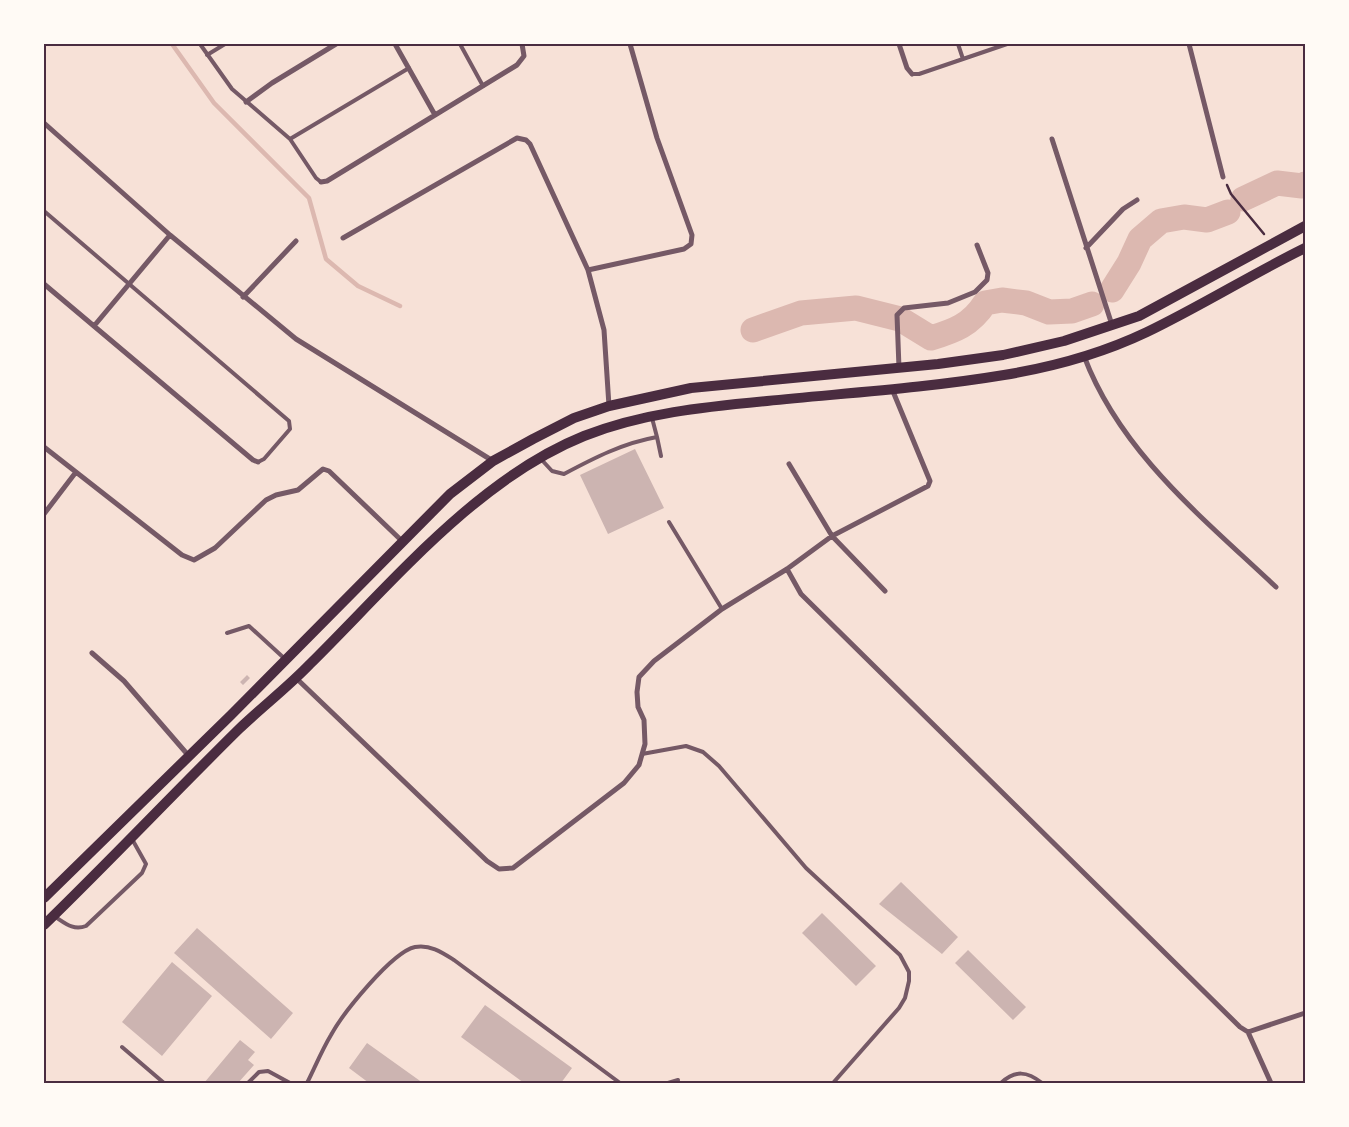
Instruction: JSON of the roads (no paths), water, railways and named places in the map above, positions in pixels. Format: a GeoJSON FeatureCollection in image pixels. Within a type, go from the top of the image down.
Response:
{"type":"FeatureCollection","features":[{"type":"Feature","properties":{"kind":"main road"},"geometry":{"type":"LineString","coordinates":[[44,898],[450,494],[493,461],[574,418],[609,406],[690,388],[899,368],[1003,355],[1064,341],[1139,316],[1305,226]]}},
{"type":"Feature","properties":{"kind":"main road"},"geometry":{"type":"LineString","coordinates":[[44,925],[132,839],[242,726],[296,678],[466,510],[514,472],[540,458],[584,436],[652,416],[693,408],[891,389],[1006,375],[1084,356],[1145,333],[1304,251]]}},
{"type":"Feature","properties":{"kind":"street"},"geometry":{"type":"LineString","coordinates":[[246,102],[272,83],[336,44]]}},
{"type":"Feature","properties":{"kind":"street"},"geometry":{"type":"LineString","coordinates":[[395,44],[435,115]]}},
{"type":"Feature","properties":{"kind":"street"},"geometry":{"type":"LineString","coordinates":[[321,182],[327,181],[483,86],[522,60],[524,52],[522,44]]}},
{"type":"Feature","properties":{"kind":"street"},"geometry":{"type":"LineString","coordinates":[[588,270],[684,249],[691,244],[692,235],[657,138],[630,44]]}},
{"type":"Feature","properties":{"kind":"street"},"geometry":{"type":"LineString","coordinates":[[899,44],[907,68],[912,74]]}},
{"type":"Feature","properties":{"kind":"street"},"geometry":{"type":"LineString","coordinates":[[1189,44],[1223,177]]}},
{"type":"Feature","properties":{"kind":"street"},"geometry":{"type":"LineString","coordinates":[[44,123],[243,297],[319,354],[493,461]]}},
{"type":"Feature","properties":{"kind":"street"},"geometry":{"type":"LineString","coordinates":[[343,238],[517,138],[522,138],[530,144],[588,270],[604,330],[609,406]]}},
{"type":"Feature","properties":{"kind":"street"},"geometry":{"type":"LineString","coordinates":[[1052,139],[1112,326]]}},
{"type":"Feature","properties":{"kind":"street"},"geometry":{"type":"LineString","coordinates":[[1086,248],[1123,209],[1137,200]]}},
{"type":"Feature","properties":{"kind":"street"},"geometry":{"type":"LineString","coordinates":[[94,326],[170,235]]}},
{"type":"Feature","properties":{"kind":"street"},"geometry":{"type":"LineString","coordinates":[[243,297],[296,240]]}},
{"type":"Feature","properties":{"kind":"street"},"geometry":{"type":"LineString","coordinates":[[899,368],[897,318],[904,308],[948,303],[975,292],[987,280],[988,273],[977,245]]}},
{"type":"Feature","properties":{"kind":"street"},"geometry":{"type":"LineString","coordinates":[[44,284],[253,460],[258,462]]}},
{"type":"Feature","properties":{"kind":"street"},"geometry":{"type":"LineString","coordinates":[[1084,356],[1105,404],[1126,435],[1163,478],[1276,587]]}},
{"type":"Feature","properties":{"kind":"street"},"geometry":{"type":"LineString","coordinates":[[296,678],[487,861],[500,869],[513,868],[624,783],[639,765],[645,744],[644,720],[637,699],[639,677],[668,648],[722,609],[787,569],[832,536],[928,486],[930,481],[891,389]]}},
{"type":"Feature","properties":{"kind":"street"},"geometry":{"type":"LineString","coordinates":[[44,447],[182,555],[194,560],[215,548],[266,500],[276,495],[298,490],[323,470],[329,471],[402,541]]}},
{"type":"Feature","properties":{"kind":"street"},"geometry":{"type":"LineString","coordinates":[[789,464],[832,536],[885,591]]}},
{"type":"Feature","properties":{"kind":"street"},"geometry":{"type":"LineString","coordinates":[[44,514],[76,472]]}},
{"type":"Feature","properties":{"kind":"street"},"geometry":{"type":"LineString","coordinates":[[787,569],[801,594],[1240,1027],[1248,1032],[1271,1083]]}},
{"type":"Feature","properties":{"kind":"street"},"geometry":{"type":"LineString","coordinates":[[92,653],[124,681],[188,755]]}},
{"type":"Feature","properties":{"kind":"street"},"geometry":{"type":"LineString","coordinates":[[1248,1032],[1305,1013]]}},
{"type":"Feature","properties":{"kind":"lane"},"geometry":{"type":"LineString","coordinates":[[200,44],[232,89],[290,140],[316,178],[321,182]]}},
{"type":"Feature","properties":{"kind":"lane"},"geometry":{"type":"LineString","coordinates":[[207,55],[225,44]]}},
{"type":"Feature","properties":{"kind":"lane"},"geometry":{"type":"LineString","coordinates":[[460,44],[483,86]]}},
{"type":"Feature","properties":{"kind":"lane"},"geometry":{"type":"LineString","coordinates":[[958,44],[963,59]]}},
{"type":"Feature","properties":{"kind":"lane"},"geometry":{"type":"LineString","coordinates":[[912,74],[919,74],[1007,44]]}},
{"type":"Feature","properties":{"kind":"lane"},"geometry":{"type":"LineString","coordinates":[[290,140],[408,68]]}},
{"type":"Feature","properties":{"kind":"lane"},"geometry":{"type":"LineString","coordinates":[[44,211],[289,421],[290,429],[264,459],[258,462]]}},
{"type":"Feature","properties":{"kind":"lane"},"geometry":{"type":"LineString","coordinates":[[652,416],[661,456]]}},
{"type":"Feature","properties":{"kind":"lane"},"geometry":{"type":"LineString","coordinates":[[540,458],[552,471],[564,474],[607,452],[657,437]]}},
{"type":"Feature","properties":{"kind":"lane"},"geometry":{"type":"LineString","coordinates":[[669,522],[722,609]]}},
{"type":"Feature","properties":{"kind":"lane"},"geometry":{"type":"LineString","coordinates":[[227,633],[249,626],[285,659]]}},
{"type":"Feature","properties":{"kind":"lane"},"geometry":{"type":"LineString","coordinates":[[642,754],[686,746],[710,758],[806,868],[891,947],[905,963],[910,981],[905,998],[899,1008],[833,1083]]}},
{"type":"Feature","properties":{"kind":"lane"},"geometry":{"type":"LineString","coordinates":[[54,916],[72,928],[79,929],[86,926],[142,873],[146,864],[132,839]]}},
{"type":"Feature","properties":{"kind":"lane"},"geometry":{"type":"LineString","coordinates":[[307,1083],[331,1033],[349,1008],[395,957],[409,949],[422,946],[441,952],[454,960],[620,1083]]}},
{"type":"Feature","properties":{"kind":"lane"},"geometry":{"type":"LineString","coordinates":[[122,1047],[164,1083]]}},
{"type":"Feature","properties":{"kind":"lane"},"geometry":{"type":"LineString","coordinates":[[248,1083],[259,1072],[268,1071],[290,1083]]}},
{"type":"Feature","properties":{"kind":"lane"},"geometry":{"type":"LineString","coordinates":[[1001,1083],[1014,1073],[1026,1074],[1042,1083]]}},
{"type":"Feature","properties":{"kind":"lane"},"geometry":{"type":"LineString","coordinates":[[668,1083],[678,1080]]}},
{"type":"Feature","properties":{"kind":"waterway"},"geometry":{"type":"LineString","coordinates":[[172,44],[214,103],[309,198],[326,259],[358,286],[400,306]]}},
{"type":"Feature","properties":{"kind":"waterway"},"geometry":{"type":"LineString","coordinates":[[1243,199],[1277,183],[1302,186],[1305,184]]}},
{"type":"Feature","properties":{"kind":"waterway"},"geometry":{"type":"LineString","coordinates":[[1112,290],[1129,263],[1140,239],[1161,221],[1184,217],[1207,220],[1228,212]]}},
{"type":"Feature","properties":{"kind":"waterway"},"geometry":{"type":"LineString","coordinates":[[753,330],[801,313],[856,308],[900,319],[931,338],[947,333],[968,322],[980,311],[985,303],[1002,300],[1026,303],[1049,312],[1072,311],[1092,304]]}}]}
